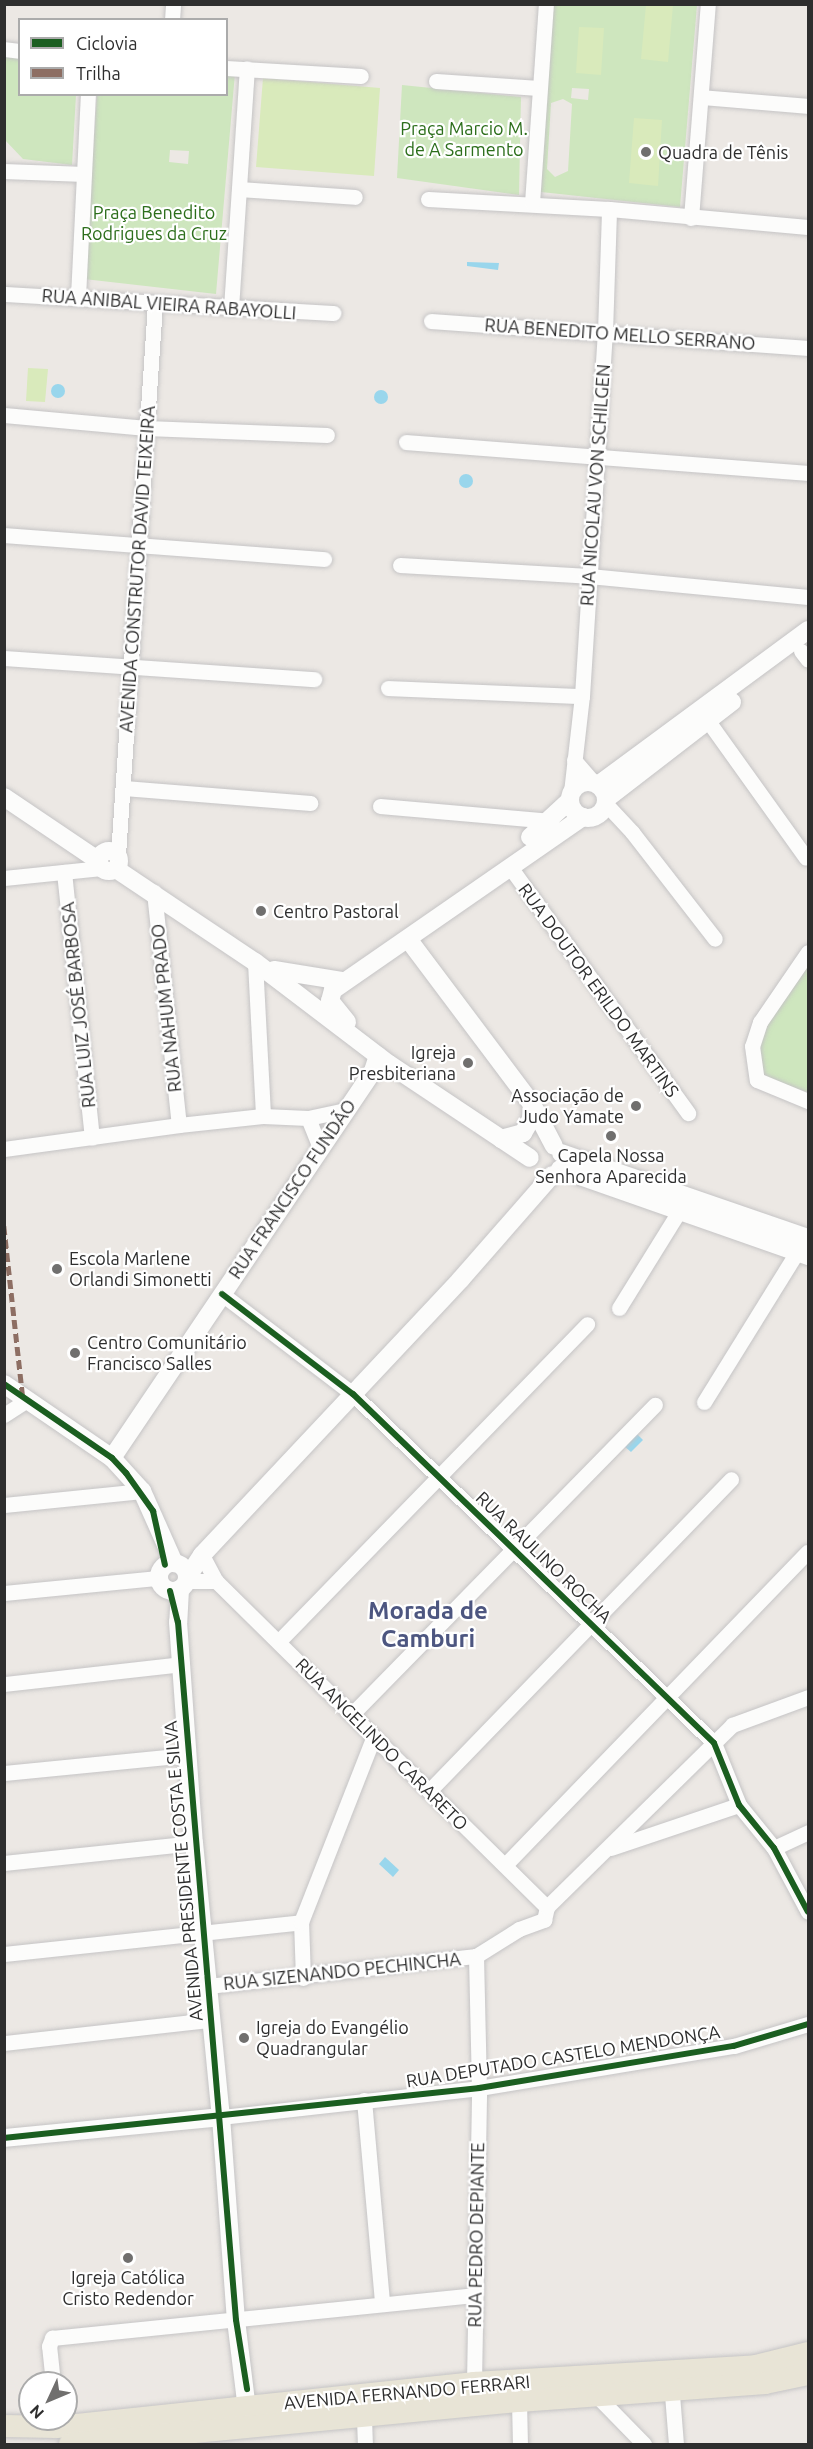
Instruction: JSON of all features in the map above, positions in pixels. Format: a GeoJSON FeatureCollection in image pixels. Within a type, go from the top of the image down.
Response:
{"type":"FeatureCollection","features":[{"type":"Feature","properties":{"kind":"main road","name":"AVENIDA FERNANDO FERRARI"},"geometry":{"type":"LineString","coordinates":[[78,2429],[248,2417],[364,2418],[595,2394],[756,2366],[808,2353]]}},
{"type":"Feature","properties":{"kind":"main road","name":"AVENIDA FERNANDO FERRARI"},"geometry":{"type":"LineString","coordinates":[[78,2431],[209,2438],[248,2417],[474,2383],[671,2380],[765,2383],[808,2374]]}},
{"type":"Feature","properties":{"kind":"street"},"geometry":{"type":"LineString","coordinates":[[532,203],[546,4]]}},
{"type":"Feature","properties":{"kind":"street"},"geometry":{"type":"LineString","coordinates":[[691,218],[708,4]]}},
{"type":"Feature","properties":{"kind":"street"},"geometry":{"type":"LineString","coordinates":[[228,68],[361,76]]}},
{"type":"Feature","properties":{"kind":"street"},"geometry":{"type":"LineString","coordinates":[[231,309],[247,69]]}},
{"type":"Feature","properties":{"kind":"street"},"geometry":{"type":"LineString","coordinates":[[436,81],[539,88]]}},
{"type":"Feature","properties":{"kind":"street"},"geometry":{"type":"LineString","coordinates":[[78,297],[88,96]]}},
{"type":"Feature","properties":{"kind":"street"},"geometry":{"type":"LineString","coordinates":[[701,97],[808,106]]}},
{"type":"Feature","properties":{"kind":"street"},"geometry":{"type":"LineString","coordinates":[[4,171],[84,174]]}},
{"type":"Feature","properties":{"kind":"street"},"geometry":{"type":"LineString","coordinates":[[239,189],[355,197]]}},
{"type":"Feature","properties":{"kind":"street"},"geometry":{"type":"LineString","coordinates":[[428,199],[532,203],[808,227]]}},
{"type":"Feature","properties":{"kind":"street","name":"RUA NICOLAU VON SCHILGEN"},"geometry":{"type":"LineString","coordinates":[[570,796],[582,696],[605,332],[609,209]]}},
{"type":"Feature","properties":{"kind":"street","name":"RUA ANIBAL VIEIRA RABAYOLLI"},"geometry":{"type":"LineString","coordinates":[[4,294],[78,297],[231,309],[333,313]]}},
{"type":"Feature","properties":{"kind":"street","name":"AVENIDA CONSTRUTOR DAVID TEIXEIRA"},"geometry":{"type":"LineString","coordinates":[[109,860],[120,835],[124,788],[155,304]]}},
{"type":"Feature","properties":{"kind":"street","name":"RUA BENEDITO MELLO SERRANO"},"geometry":{"type":"LineString","coordinates":[[431,321],[808,348]]}},
{"type":"Feature","properties":{"kind":"street"},"geometry":{"type":"LineString","coordinates":[[4,415],[146,428],[327,435]]}},
{"type":"Feature","properties":{"kind":"street"},"geometry":{"type":"LineString","coordinates":[[406,442],[808,473]]}},
{"type":"Feature","properties":{"kind":"street"},"geometry":{"type":"LineString","coordinates":[[4,536],[324,560]]}},
{"type":"Feature","properties":{"kind":"street"},"geometry":{"type":"LineString","coordinates":[[400,565],[589,576],[808,597]]}},
{"type":"Feature","properties":{"kind":"street"},"geometry":{"type":"LineString","coordinates":[[380,1064],[333,1008],[330,996],[343,981],[388,953],[510,867],[708,712],[808,630]]}},
{"type":"Feature","properties":{"kind":"street"},"geometry":{"type":"LineString","coordinates":[[708,712],[806,652]]}},
{"type":"Feature","properties":{"kind":"street"},"geometry":{"type":"LineString","coordinates":[[4,658],[314,679]]}},
{"type":"Feature","properties":{"kind":"street"},"geometry":{"type":"LineString","coordinates":[[388,688],[582,696]]}},
{"type":"Feature","properties":{"kind":"street"},"geometry":{"type":"LineString","coordinates":[[708,712],[806,858]]}},
{"type":"Feature","properties":{"kind":"street"},"geometry":{"type":"LineString","coordinates":[[574,760],[597,800]]}},
{"type":"Feature","properties":{"kind":"street"},"geometry":{"type":"LineString","coordinates":[[388,953],[408,928],[551,821],[580,783],[632,831],[715,939]]}},
{"type":"Feature","properties":{"kind":"street"},"geometry":{"type":"LineString","coordinates":[[124,788],[310,803]]}},
{"type":"Feature","properties":{"kind":"street"},"geometry":{"type":"LineString","coordinates":[[570,796],[573,811],[597,800]]}},
{"type":"Feature","properties":{"kind":"street"},"geometry":{"type":"LineString","coordinates":[[4,797],[73,841],[109,860],[255,962],[380,1064],[501,1139],[549,1162],[805,1246],[704,1402]]}},
{"type":"Feature","properties":{"kind":"street"},"geometry":{"type":"LineString","coordinates":[[380,806],[551,821]]}},
{"type":"Feature","properties":{"kind":"street"},"geometry":{"type":"LineString","coordinates":[[4,878],[64,872],[109,860]]}},
{"type":"Feature","properties":{"kind":"street","name":"RUA DOUTOR ERILDO MARTINS"},"geometry":{"type":"LineString","coordinates":[[510,867],[688,1113]]}},
{"type":"Feature","properties":{"kind":"street","name":"RUA LUIZ JOSÉ BARBOSA"},"geometry":{"type":"LineString","coordinates":[[64,872],[92,1138]]}},
{"type":"Feature","properties":{"kind":"street","name":"RUA NAHUM PRADO"},"geometry":{"type":"LineString","coordinates":[[148,888],[179,1125]]}},
{"type":"Feature","properties":{"kind":"street"},"geometry":{"type":"LineString","coordinates":[[175,1576],[202,1555],[532,1200],[549,1162],[532,1104],[408,939]]}},
{"type":"Feature","properties":{"kind":"street"},"geometry":{"type":"LineString","coordinates":[[808,952],[760,1022],[752,1046],[757,1080],[770,1089],[808,1101]]}},
{"type":"Feature","properties":{"kind":"street"},"geometry":{"type":"LineString","coordinates":[[255,962],[288,974],[343,981]]}},
{"type":"Feature","properties":{"kind":"street"},"geometry":{"type":"LineString","coordinates":[[255,962],[263,1116]]}},
{"type":"Feature","properties":{"kind":"street","name":"RUA FRANCISCO FUNDÃO"},"geometry":{"type":"LineString","coordinates":[[112,1458],[345,1110],[380,1064]]}},
{"type":"Feature","properties":{"kind":"street"},"geometry":{"type":"LineString","coordinates":[[501,1139],[523,1133],[531,1119],[532,1104]]}},
{"type":"Feature","properties":{"kind":"street"},"geometry":{"type":"LineString","coordinates":[[4,1149],[179,1125],[263,1116],[308,1118],[345,1110]]}},
{"type":"Feature","properties":{"kind":"street"},"geometry":{"type":"LineString","coordinates":[[308,1118],[320,1147]]}},
{"type":"Feature","properties":{"kind":"street"},"geometry":{"type":"LineString","coordinates":[[620,1308],[682,1205]]}},
{"type":"Feature","properties":{"kind":"street","name":"RUA RAULINO ROCHA"},"geometry":{"type":"LineString","coordinates":[[222,1294],[353,1394],[714,1743]]}},
{"type":"Feature","properties":{"kind":"street"},"geometry":{"type":"LineString","coordinates":[[279,1641],[587,1324]]}},
{"type":"Feature","properties":{"kind":"street","name":"AVENIDA PRESIDENTE COSTA E SILVA"},"geometry":{"type":"LineString","coordinates":[[4,1384],[112,1458],[142,1491],[153,1511],[175,1576],[194,1843],[221,2118],[236,2320],[248,2417]]}},
{"type":"Feature","properties":{"kind":"street"},"geometry":{"type":"LineString","coordinates":[[4,1415],[27,1400]]}},
{"type":"Feature","properties":{"kind":"street"},"geometry":{"type":"LineString","coordinates":[[352,1714],[655,1405]]}},
{"type":"Feature","properties":{"kind":"street"},"geometry":{"type":"LineString","coordinates":[[429,1791],[731,1479]]}},
{"type":"Feature","properties":{"kind":"street"},"geometry":{"type":"LineString","coordinates":[[4,1505],[142,1491]]}},
{"type":"Feature","properties":{"kind":"street"},"geometry":{"type":"LineString","coordinates":[[505,1865],[807,1552]]}},
{"type":"Feature","properties":{"kind":"street","name":"RUA ANGELINDO CARARETO"},"geometry":{"type":"LineString","coordinates":[[202,1555],[216,1581],[547,1907]]}},
{"type":"Feature","properties":{"kind":"street"},"geometry":{"type":"LineString","coordinates":[[4,1593],[175,1576],[216,1581]]}},
{"type":"Feature","properties":{"kind":"street"},"geometry":{"type":"LineString","coordinates":[[4,1684],[182,1664]]}},
{"type":"Feature","properties":{"kind":"street"},"geometry":{"type":"LineString","coordinates":[[476,1956],[519,1929],[544,1920],[547,1907],[609,1849],[714,1743],[744,1718],[808,1697]]}},
{"type":"Feature","properties":{"kind":"street"},"geometry":{"type":"LineString","coordinates":[[303,1978],[301,1922],[374,1737]]}},
{"type":"Feature","properties":{"kind":"street"},"geometry":{"type":"LineString","coordinates":[[714,1743],[739,1805],[774,1848],[808,1912]]}},
{"type":"Feature","properties":{"kind":"street"},"geometry":{"type":"LineString","coordinates":[[4,1773],[187,1755]]}},
{"type":"Feature","properties":{"kind":"street"},"geometry":{"type":"LineString","coordinates":[[609,1849],[739,1805]]}},
{"type":"Feature","properties":{"kind":"street"},"geometry":{"type":"LineString","coordinates":[[774,1848],[808,1832]]}},
{"type":"Feature","properties":{"kind":"street"},"geometry":{"type":"LineString","coordinates":[[4,1863],[194,1843]]}},
{"type":"Feature","properties":{"kind":"street"},"geometry":{"type":"LineString","coordinates":[[4,1954],[301,1922]]}},
{"type":"Feature","properties":{"kind":"street","name":"RUA SIZENANDO PECHINCHA"},"geometry":{"type":"LineString","coordinates":[[208,1986],[303,1978],[476,1956]]}},
{"type":"Feature","properties":{"kind":"street","name":"RUA PEDRO DEPIANTE"},"geometry":{"type":"LineString","coordinates":[[474,2383],[479,2088],[476,1956]]}},
{"type":"Feature","properties":{"kind":"street"},"geometry":{"type":"LineString","coordinates":[[4,2043],[210,2020]]}},
{"type":"Feature","properties":{"kind":"street","name":"RUA DEPUTADO CASTELO MENDONÇA"},"geometry":{"type":"LineString","coordinates":[[221,2118],[479,2088],[734,2046],[808,2024]]}},
{"type":"Feature","properties":{"kind":"street"},"geometry":{"type":"LineString","coordinates":[[364,2100],[382,2303]]}},
{"type":"Feature","properties":{"kind":"street"},"geometry":{"type":"LineString","coordinates":[[4,2138],[221,2118]]}},
{"type":"Feature","properties":{"kind":"street"},"geometry":{"type":"LineString","coordinates":[[51,2371],[49,2346],[52,2338],[474,2295]]}},
{"type":"Feature","properties":{"kind":"street"},"geometry":{"type":"LineString","coordinates":[[671,2380],[676,2445]]}},
{"type":"Feature","properties":{"kind":"street"},"geometry":{"type":"LineString","coordinates":[[595,2394],[644,2445]]}},
{"type":"Feature","properties":{"kind":"street"},"geometry":{"type":"LineString","coordinates":[[519,2401],[520,2445]]}},
{"type":"Feature","properties":{"kind":"street"},"geometry":{"type":"LineString","coordinates":[[364,2418],[365,2445]]}},
{"type":"Feature","properties":{"kind":"green space"},"geometry":{"type":"Polygon","coordinates":[[[553,5],[697,5],[680,207],[541,192],[553,5]],[[572,88],[571,98],[588,100],[589,89],[572,88]],[[563,99],[551,103],[547,169],[555,177],[568,171],[572,104],[563,99]]]}},
{"type":"Feature","properties":{"kind":"green space"},"geometry":{"type":"Polygon","coordinates":[[[646,5],[673,5],[668,62],[641,59],[646,5]]]}},
{"type":"Feature","properties":{"kind":"green space"},"geometry":{"type":"Polygon","coordinates":[[[579,27],[604,28],[601,75],[576,73],[579,27]]]}},
{"type":"Feature","properties":{"kind":"green space"},"geometry":{"type":"Polygon","coordinates":[[[4,56],[18,58],[18,96],[76,96],[72,165],[23,159],[5,140],[4,56]]]}},
{"type":"Feature","properties":{"kind":"green space","name":"Praça Benedito Rodrigues da Cruz"},"geometry":{"type":"Polygon","coordinates":[[[228,73],[235,73],[216,294],[84,279],[97,96],[228,96],[228,73]],[[170,150],[169,162],[188,164],[189,151],[170,150]]]}},
{"type":"Feature","properties":{"kind":"green space"},"geometry":{"type":"Polygon","coordinates":[[[263,78],[380,88],[374,176],[256,167],[263,78]]]}},
{"type":"Feature","properties":{"kind":"green space","name":"Praça Marcio M. de A Sarmento"},"geometry":{"type":"Polygon","coordinates":[[[402,85],[521,97],[519,195],[397,178],[402,85]]]}},
{"type":"Feature","properties":{"kind":"green space","name":"Quadra de Tênis"},"geometry":{"type":"Polygon","coordinates":[[[634,118],[662,120],[658,186],[629,183],[634,118]]]}},
{"type":"Feature","properties":{"kind":"green space"},"geometry":{"type":"Polygon","coordinates":[[[28,368],[48,369],[45,402],[26,401],[28,368]]]}},
{"type":"Feature","properties":{"kind":"green space"},"geometry":{"type":"Polygon","coordinates":[[[808,960],[808,1092],[758,1078],[756,1042],[808,960]]]}},
{"type":"Feature","properties":{"kind":"water"},"geometry":{"type":"Polygon","coordinates":[[[467,262],[499,263],[498,270],[467,266],[467,262]]]}},
{"type":"Feature","properties":{"kind":"water"},"geometry":{"type":"Polygon","coordinates":[[[58,384],[63,386],[65,391],[63,396],[58,398],[53,396],[51,391],[53,386],[58,384]]]}},
{"type":"Feature","properties":{"kind":"water"},"geometry":{"type":"Polygon","coordinates":[[[378,390],[384,390],[388,397],[384,404],[378,404],[374,400],[374,394],[378,390]]]}},
{"type":"Feature","properties":{"kind":"water"},"geometry":{"type":"Polygon","coordinates":[[[466,474],[471,476],[473,481],[471,486],[466,488],[461,486],[459,481],[461,476],[466,474]]]}},
{"type":"Feature","properties":{"kind":"water"},"geometry":{"type":"Polygon","coordinates":[[[637,1434],[643,1440],[631,1452],[624,1446],[637,1434]]]}},
{"type":"Feature","properties":{"kind":"water"},"geometry":{"type":"Polygon","coordinates":[[[385,1857],[399,1870],[393,1877],[379,1864],[385,1857]]]}},
{"type":"Feature","properties":{"kind":"marked path"},"geometry":{"type":"LineString","coordinates":[[4,1226],[23,1398]]}},
{"type":"Feature","properties":{"kind":"cycle path"},"geometry":{"type":"LineString","coordinates":[[222,1294],[353,1394],[714,1743],[739,1805],[774,1848],[808,1912]]}},
{"type":"Feature","properties":{"kind":"cycle path"},"geometry":{"type":"LineString","coordinates":[[4,1384],[112,1458],[126,1473],[153,1511],[165,1565]]}},
{"type":"Feature","properties":{"kind":"cycle path"},"geometry":{"type":"LineString","coordinates":[[170,1591],[178,1622],[236,2320],[247,2389]]}},
{"type":"Feature","properties":{"kind":"cycle path"},"geometry":{"type":"LineString","coordinates":[[4,2138],[479,2088],[734,2046],[808,2024]]}},
{"type":"Feature","properties":{"kind":"place","name":"Quadra de Tênis"},"geometry":{"type":"Point","coordinates":[646,152]}},
{"type":"Feature","properties":{"kind":"place","name":"Centro Pastoral"},"geometry":{"type":"Point","coordinates":[261,911]}},
{"type":"Feature","properties":{"kind":"place","name":"Igreja Presbiteriana"},"geometry":{"type":"Point","coordinates":[468,1063]}},
{"type":"Feature","properties":{"kind":"place","name":"Associação de Judo Yamate"},"geometry":{"type":"Point","coordinates":[636,1106]}},
{"type":"Feature","properties":{"kind":"place","name":"Capela Nossa Senhora Aparecida"},"geometry":{"type":"Point","coordinates":[611,1136]}},
{"type":"Feature","properties":{"kind":"place","name":"Escola Marlene Orlandi Simonetti"},"geometry":{"type":"Point","coordinates":[57,1269]}},
{"type":"Feature","properties":{"kind":"place","name":"Centro Comunitário Francisco Salles"},"geometry":{"type":"Point","coordinates":[75,1353]}},
{"type":"Feature","properties":{"kind":"place","name":"Igreja do Evangélio Quadrangular"},"geometry":{"type":"Point","coordinates":[244,2038]}},
{"type":"Feature","properties":{"kind":"place","name":"Igreja Católica Cristo Redendor"},"geometry":{"type":"Point","coordinates":[128,2258]}},
{"type":"Feature","properties":{"kind":"district","name":"Morada de Camburi"},"geometry":{"type":"Point","coordinates":[428,1625]}}]}
